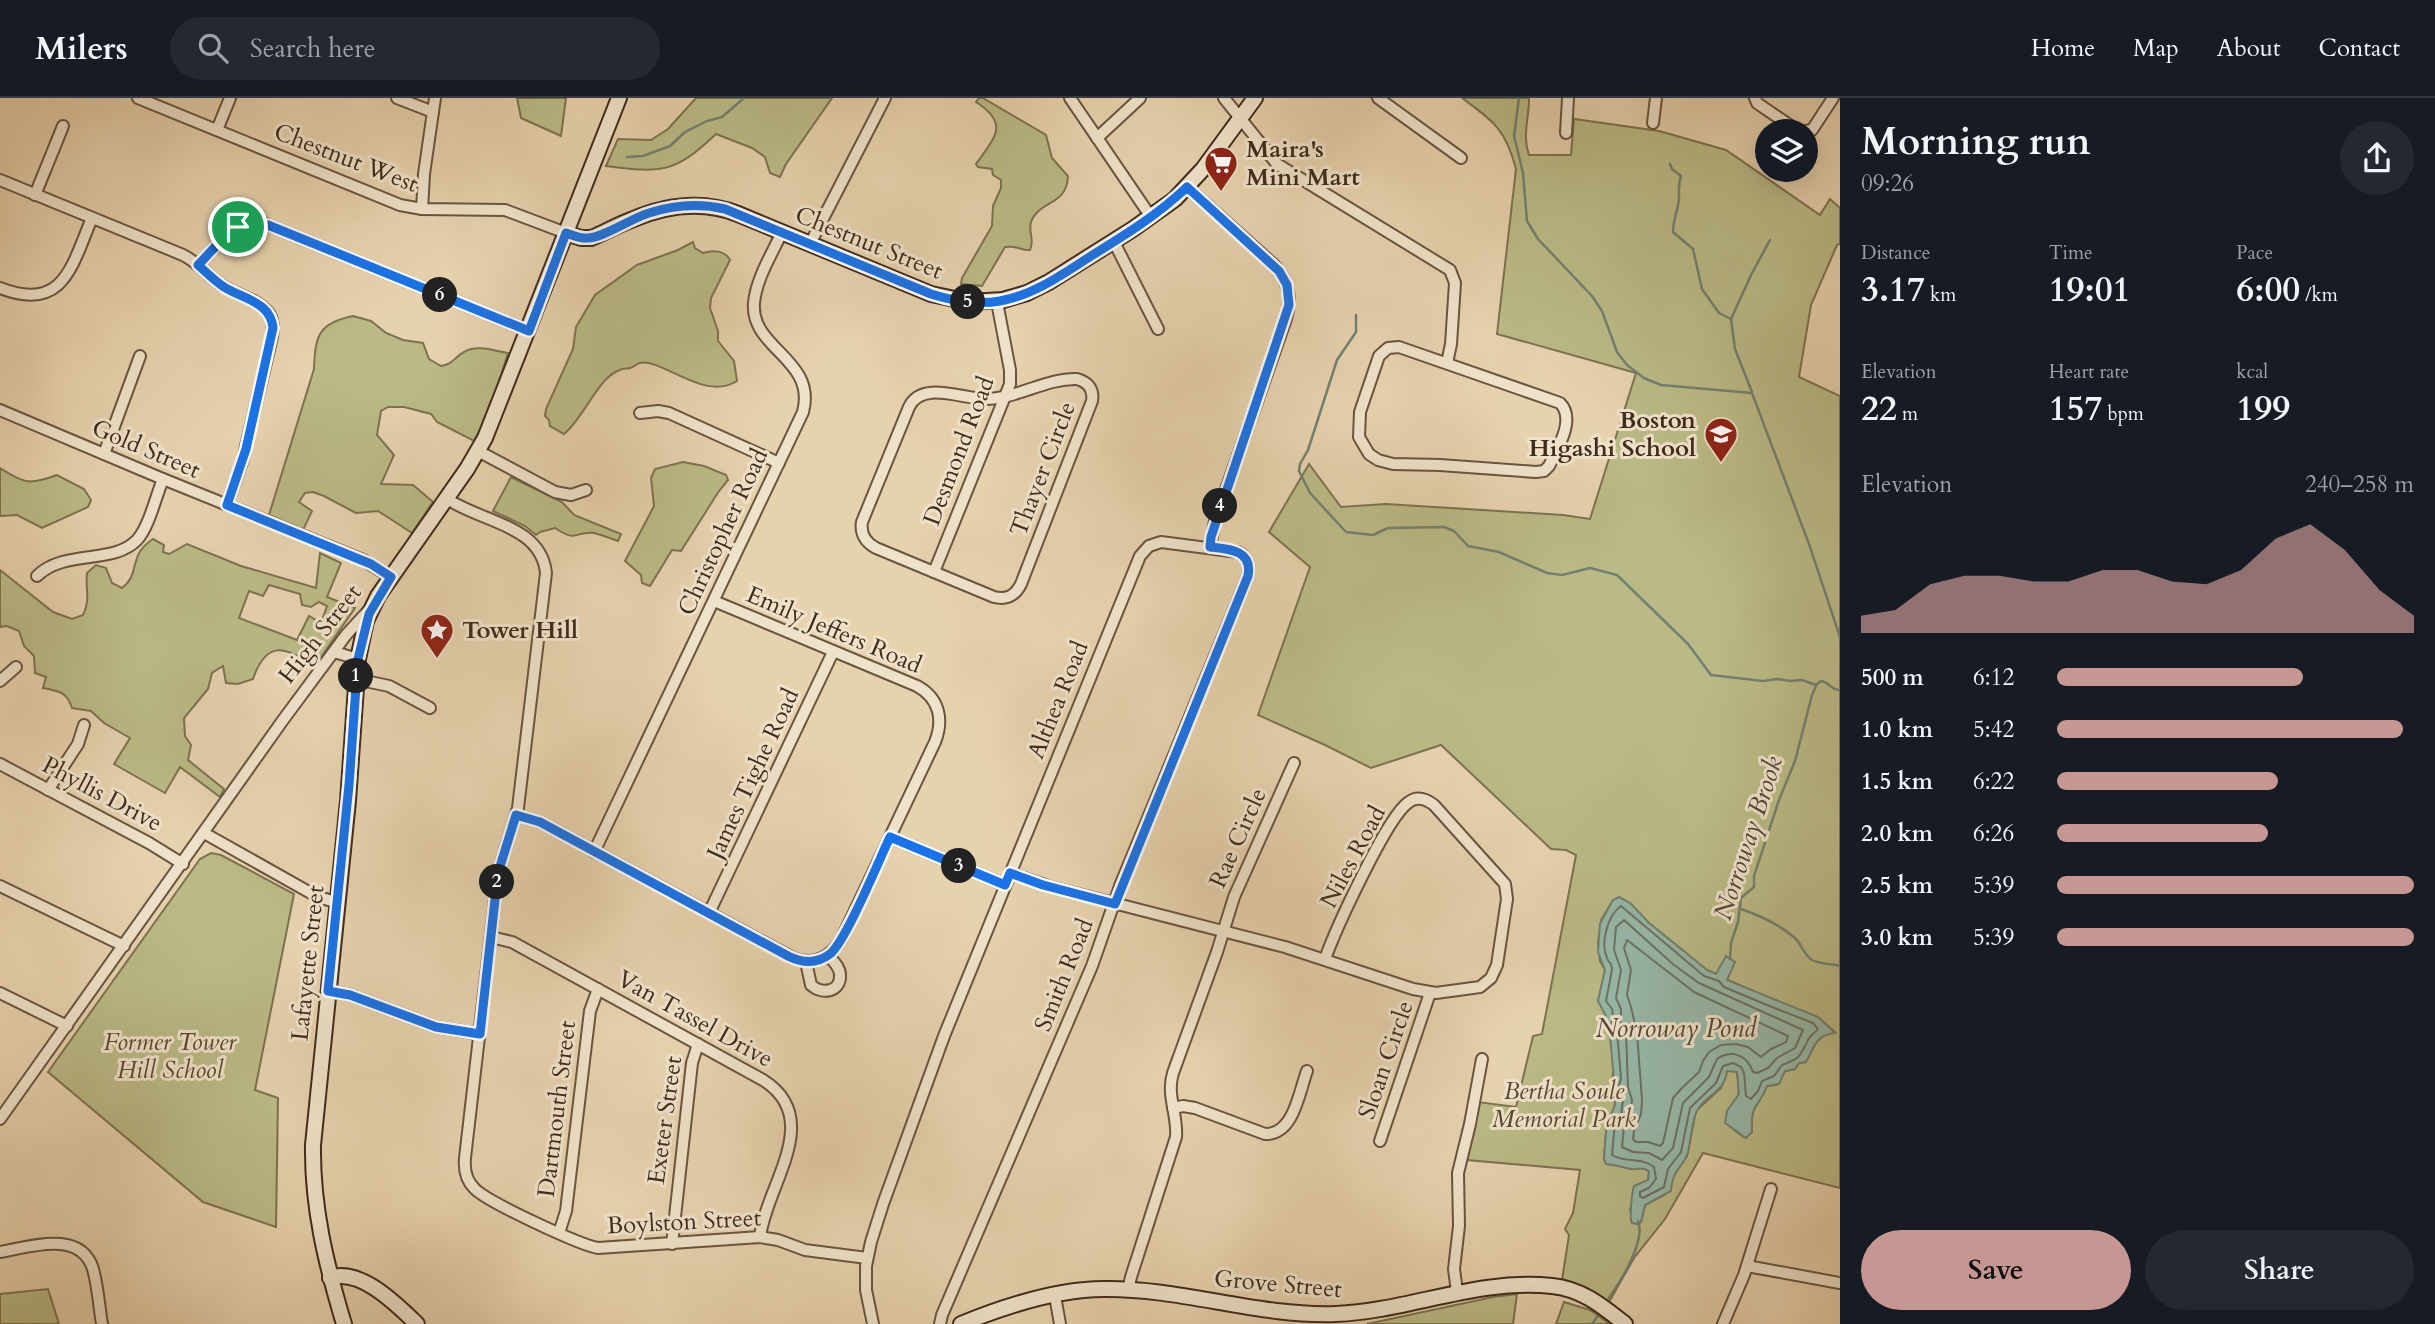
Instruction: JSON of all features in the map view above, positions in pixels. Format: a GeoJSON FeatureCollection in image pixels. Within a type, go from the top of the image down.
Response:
{"type":"FeatureCollection","features":[{"type":"Feature","properties":{"kind":"main road","name":"High Street"},"geometry":{"type":"LineString","coordinates":[[372,606],[478,451],[493,422],[619,98]]}},
{"type":"Feature","properties":{"kind":"main road","name":"Chestnut Street"},"geometry":{"type":"LineString","coordinates":[[566,233],[591,238],[649,213],[689,205],[725,209],[938,296],[969,302],[997,302],[1039,288],[1151,217],[1187,187],[1255,98]]}},
{"type":"Feature","properties":{"kind":"main road","name":"Lafayette Street"},"geometry":{"type":"LineString","coordinates":[[344,1324],[330,1278],[317,1217],[313,1162],[349,785],[358,659],[364,628],[372,606]]}},
{"type":"Feature","properties":{"kind":"main road"},"geometry":{"type":"LineString","coordinates":[[330,1278],[350,1276],[369,1286],[391,1300],[416,1324]]}},
{"type":"Feature","properties":{"kind":"main road","name":"Grove Street"},"geometry":{"type":"LineString","coordinates":[[961,1324],[1008,1307],[1089,1290],[1128,1290],[1322,1314],[1358,1312],[1457,1292],[1512,1285],[1563,1287],[1586,1295],[1626,1324]]}},
{"type":"Feature","properties":{"kind":"street","name":"Chestnut West"},"geometry":{"type":"LineString","coordinates":[[138,98],[394,203],[422,209],[505,210],[566,233]]}},
{"type":"Feature","properties":{"kind":"street"},"geometry":{"type":"LineString","coordinates":[[217,130],[230,98]]}},
{"type":"Feature","properties":{"kind":"street"},"geometry":{"type":"LineString","coordinates":[[397,98],[433,112]]}},
{"type":"Feature","properties":{"kind":"street","name":"Chestnut West"},"geometry":{"type":"LineString","coordinates":[[422,209],[435,98]]}},
{"type":"Feature","properties":{"kind":"street"},"geometry":{"type":"LineString","coordinates":[[810,244],[885,98]]}},
{"type":"Feature","properties":{"kind":"street"},"geometry":{"type":"LineString","coordinates":[[1070,98],[1151,217]]}},
{"type":"Feature","properties":{"kind":"street"},"geometry":{"type":"LineString","coordinates":[[1097,138],[1140,98]]}},
{"type":"Feature","properties":{"kind":"street"},"geometry":{"type":"LineString","coordinates":[[1224,98],[1268,155],[1282,167],[1450,270],[1455,283],[1447,363]]}},
{"type":"Feature","properties":{"kind":"street"},"geometry":{"type":"LineString","coordinates":[[1378,98],[1461,158]]}},
{"type":"Feature","properties":{"kind":"street"},"geometry":{"type":"LineString","coordinates":[[1566,133],[1568,98]]}},
{"type":"Feature","properties":{"kind":"street"},"geometry":{"type":"LineString","coordinates":[[1653,123],[1656,98]]}},
{"type":"Feature","properties":{"kind":"street"},"geometry":{"type":"LineString","coordinates":[[1755,98],[1757,103],[1780,119]]}},
{"type":"Feature","properties":{"kind":"street"},"geometry":{"type":"LineString","coordinates":[[1818,121],[1833,98]]}},
{"type":"Feature","properties":{"kind":"street"},"geometry":{"type":"LineString","coordinates":[[35,195],[63,126]]}},
{"type":"Feature","properties":{"kind":"street"},"geometry":{"type":"LineString","coordinates":[[0,180],[176,252],[198,265],[223,286],[264,307],[273,323],[272,337],[246,449],[227,505]]}},
{"type":"Feature","properties":{"kind":"street"},"geometry":{"type":"LineString","coordinates":[[1187,187],[1269,260],[1282,275],[1289,295],[1285,322],[1215,522],[1210,547]]}},
{"type":"Feature","properties":{"kind":"street"},"geometry":{"type":"LineString","coordinates":[[0,288],[28,296],[54,288],[69,271],[92,218]]}},
{"type":"Feature","properties":{"kind":"street"},"geometry":{"type":"LineString","coordinates":[[198,265],[238,227],[263,223],[529,331]]}},
{"type":"Feature","properties":{"kind":"street","name":"Christopher Road"},"geometry":{"type":"LineString","coordinates":[[594,852],[803,412],[805,391],[798,372],[759,326],[754,304],[782,232]]}},
{"type":"Feature","properties":{"kind":"street"},"geometry":{"type":"LineString","coordinates":[[1114,242],[1158,328]]}},
{"type":"Feature","properties":{"kind":"street","name":"Desmond Road"},"geometry":{"type":"LineString","coordinates":[[934,572],[1005,396],[1010,375],[997,302]]}},
{"type":"Feature","properties":{"kind":"street"},"geometry":{"type":"LineString","coordinates":[[1399,347],[1447,363],[1553,400],[1563,406],[1567,412],[1567,422],[1547,469],[1536,472],[1393,464],[1369,454],[1359,438],[1358,422],[1381,354],[1388,348],[1399,347]]}},
{"type":"Feature","properties":{"kind":"street"},"geometry":{"type":"LineString","coordinates":[[104,454],[140,356]]}},
{"type":"Feature","properties":{"kind":"street","name":"Thayer Circle"},"geometry":{"type":"LineString","coordinates":[[1073,379],[1089,386],[1093,397],[1017,592],[1006,598],[998,598],[934,572],[869,544],[862,530],[864,518],[909,407],[916,397],[932,392],[984,399],[1073,379]]}},
{"type":"Feature","properties":{"kind":"street","name":"Gold Street"},"geometry":{"type":"LineString","coordinates":[[0,410],[163,480],[371,564],[391,577]]}},
{"type":"Feature","properties":{"kind":"street"},"geometry":{"type":"LineString","coordinates":[[640,413],[668,413],[779,463]]}},
{"type":"Feature","properties":{"kind":"street"},"geometry":{"type":"LineString","coordinates":[[478,451],[555,492],[571,495],[586,490]]}},
{"type":"Feature","properties":{"kind":"street"},"geometry":{"type":"LineString","coordinates":[[37,576],[53,564],[120,550],[135,542],[163,480]]}},
{"type":"Feature","properties":{"kind":"street","name":"Boylston Street"},"geometry":{"type":"LineString","coordinates":[[446,498],[528,538],[540,551],[545,567],[545,587],[516,815],[499,866],[465,1158],[467,1177],[479,1193],[579,1243],[598,1248],[760,1237],[772,1238],[805,1250],[867,1258]]}},
{"type":"Feature","properties":{"kind":"street","name":"Althea Road"},"geometry":{"type":"LineString","coordinates":[[873,1324],[866,1282],[867,1258],[883,1204],[938,1052],[1142,553],[1149,546],[1161,542],[1210,547]]}},
{"type":"Feature","properties":{"kind":"street","name":"Smith Road"},"geometry":{"type":"LineString","coordinates":[[940,1324],[1095,958],[1248,576],[1249,565],[1243,555],[1210,547]]}},
{"type":"Feature","properties":{"kind":"street","name":"Emily Jeffers Road"},"geometry":{"type":"LineString","coordinates":[[714,601],[921,689],[938,709],[940,720],[937,736],[842,938],[828,955]]}},
{"type":"Feature","properties":{"kind":"street","name":"High Street"},"geometry":{"type":"LineString","coordinates":[[0,1119],[334,652],[372,606]]}},
{"type":"Feature","properties":{"kind":"street"},"geometry":{"type":"LineString","coordinates":[[334,652],[358,659]]}},
{"type":"Feature","properties":{"kind":"street","name":"James Tighe Road"},"geometry":{"type":"LineString","coordinates":[[709,913],[833,652]]}},
{"type":"Feature","properties":{"kind":"street"},"geometry":{"type":"LineString","coordinates":[[0,681],[16,667]]}},
{"type":"Feature","properties":{"kind":"street"},"geometry":{"type":"LineString","coordinates":[[356,679],[389,686],[430,708]]}},
{"type":"Feature","properties":{"kind":"street"},"geometry":{"type":"LineString","coordinates":[[48,790],[78,744],[84,726]]}},
{"type":"Feature","properties":{"kind":"street","name":"Rae Circle"},"geometry":{"type":"LineString","coordinates":[[1128,1290],[1177,1130],[1170,1092],[1171,1078],[1234,897],[1294,763]]}},
{"type":"Feature","properties":{"kind":"street","name":"Phyllis Drive"},"geometry":{"type":"LineString","coordinates":[[0,764],[149,843],[183,864]]}},
{"type":"Feature","properties":{"kind":"street","name":"Niles Road"},"geometry":{"type":"LineString","coordinates":[[1010,873],[1043,885],[1224,930],[1430,993],[1476,988],[1485,985],[1491,978],[1497,965],[1508,894],[1505,884],[1438,808],[1425,800],[1408,802],[1383,835],[1325,959]]}},
{"type":"Feature","properties":{"kind":"street"},"geometry":{"type":"LineString","coordinates":[[516,815],[540,822],[788,956],[806,962],[828,955],[837,966],[840,976],[838,984],[830,991],[818,991],[811,985],[806,962]]}},
{"type":"Feature","properties":{"kind":"street"},"geometry":{"type":"LineString","coordinates":[[204,833],[316,896],[338,903]]}},
{"type":"Feature","properties":{"kind":"street"},"geometry":{"type":"LineString","coordinates":[[890,837],[1005,885]]}},
{"type":"Feature","properties":{"kind":"street"},"geometry":{"type":"LineString","coordinates":[[0,886],[124,946]]}},
{"type":"Feature","properties":{"kind":"street","name":"Van Tassel Drive"},"geometry":{"type":"LineString","coordinates":[[491,937],[508,940],[598,989],[768,1083],[779,1094],[790,1114],[790,1144],[764,1215],[760,1237]]}},
{"type":"Feature","properties":{"kind":"street","name":"Dartmouth Street"},"geometry":{"type":"LineString","coordinates":[[559,1233],[566,1211],[590,1011],[598,989]]}},
{"type":"Feature","properties":{"kind":"street"},"geometry":{"type":"LineString","coordinates":[[328,991],[350,995],[436,1027],[480,1034]]}},
{"type":"Feature","properties":{"kind":"street"},"geometry":{"type":"LineString","coordinates":[[0,993],[67,1026]]}},
{"type":"Feature","properties":{"kind":"street","name":"Sloan Circle"},"geometry":{"type":"LineString","coordinates":[[1380,1141],[1430,993]]}},
{"type":"Feature","properties":{"kind":"street","name":"Exeter Street"},"geometry":{"type":"LineString","coordinates":[[672,1244],[692,1063],[698,1044]]}},
{"type":"Feature","properties":{"kind":"street"},"geometry":{"type":"LineString","coordinates":[[1457,1292],[1454,1269],[1459,1226],[1458,1173],[1482,1059]]}},
{"type":"Feature","properties":{"kind":"street"},"geometry":{"type":"LineString","coordinates":[[1173,1108],[1195,1108],[1261,1133],[1276,1133],[1284,1128],[1289,1120],[1307,1071]]}},
{"type":"Feature","properties":{"kind":"street"},"geometry":{"type":"LineString","coordinates":[[1723,1324],[1747,1266],[1771,1189]]}},
{"type":"Feature","properties":{"kind":"street"},"geometry":{"type":"LineString","coordinates":[[0,1252],[59,1243],[73,1246],[82,1252],[93,1270],[102,1324]]}},
{"type":"Feature","properties":{"kind":"street"},"geometry":{"type":"LineString","coordinates":[[1747,1266],[1840,1283]]}},
{"type":"Feature","properties":{"kind":"street"},"geometry":{"type":"LineString","coordinates":[[1055,1296],[1060,1324]]}},
{"type":"Feature","properties":{"kind":"green space"},"geometry":{"type":"Polygon","coordinates":[[[517,98],[566,98],[561,136],[521,118],[517,98]]]}},
{"type":"Feature","properties":{"kind":"green space"},"geometry":{"type":"Polygon","coordinates":[[[696,98],[832,98],[786,164],[780,177],[770,173],[765,157],[752,148],[716,134],[689,157],[666,168],[640,170],[606,166],[618,139],[651,140],[668,129],[696,98]]]}},
{"type":"Feature","properties":{"kind":"green space"},"geometry":{"type":"Polygon","coordinates":[[[979,98],[1046,135],[1052,158],[1068,176],[1063,193],[1040,210],[1031,222],[1030,250],[1005,247],[982,286],[961,284],[992,226],[993,206],[1001,188],[1001,180],[993,175],[992,169],[978,167],[976,164],[996,131],[993,117],[976,102],[979,98]]]}},
{"type":"Feature","properties":{"kind":"green space","name":"Bertha Soule Memorial Park"},"geometry":{"type":"Polygon","coordinates":[[[1462,98],[1529,98],[1526,134],[1529,155],[1571,155],[1574,119],[1659,131],[1726,150],[1755,170],[1755,182],[1772,182],[1820,215],[1830,199],[1840,208],[1840,244],[1837,245],[1811,305],[1799,377],[1840,396],[1840,1188],[1703,1153],[1665,1219],[1634,1258],[1609,1302],[1587,1288],[1562,1280],[1569,1235],[1565,1229],[1573,1213],[1580,1170],[1467,1160],[1478,1102],[1516,1107],[1533,1036],[1542,1034],[1576,855],[1566,850],[1551,849],[1441,745],[1371,768],[1258,715],[1310,567],[1269,532],[1309,464],[1341,507],[1386,504],[1590,519],[1636,373],[1497,334],[1516,169],[1508,144],[1490,120],[1462,98]],[[1613,900],[1601,920],[1598,943],[1600,961],[1605,970],[1598,1001],[1605,1011],[1604,1027],[1611,1040],[1613,1074],[1610,1088],[1615,1102],[1607,1127],[1604,1159],[1605,1162],[1631,1169],[1643,1168],[1649,1171],[1648,1180],[1633,1200],[1630,1210],[1637,1224],[1641,1222],[1645,1205],[1664,1195],[1674,1172],[1687,1156],[1696,1111],[1721,1088],[1727,1070],[1736,1070],[1738,1077],[1739,1092],[1734,1130],[1744,1137],[1752,1132],[1754,1110],[1767,1086],[1776,1085],[1785,1071],[1795,1069],[1799,1063],[1806,1062],[1820,1039],[1835,1032],[1818,1017],[1769,999],[1707,970],[1649,923],[1630,903],[1613,900]]]}},
{"type":"Feature","properties":{"kind":"green space"},"geometry":{"type":"Polygon","coordinates":[[[693,242],[695,248],[703,253],[718,252],[725,254],[730,260],[711,298],[710,308],[718,331],[718,341],[734,361],[737,381],[724,386],[711,386],[649,363],[640,363],[612,374],[564,434],[550,426],[545,416],[546,409],[573,349],[576,327],[595,295],[637,265],[693,242]]]}},
{"type":"Feature","properties":{"kind":"green space"},"geometry":{"type":"Polygon","coordinates":[[[353,316],[371,321],[386,333],[403,340],[423,343],[429,359],[441,366],[474,348],[508,353],[490,410],[474,441],[437,422],[431,414],[404,407],[388,407],[381,411],[377,435],[394,455],[381,484],[413,485],[433,502],[412,533],[378,511],[356,513],[313,492],[305,493],[299,502],[312,511],[303,530],[269,515],[314,369],[318,339],[321,332],[333,322],[353,316]]]}},
{"type":"Feature","properties":{"kind":"green space"},"geometry":{"type":"Polygon","coordinates":[[[683,462],[704,466],[726,475],[728,480],[681,551],[672,550],[650,586],[642,583],[641,575],[625,561],[654,506],[651,478],[655,469],[683,462]]]}},
{"type":"Feature","properties":{"kind":"green space"},"geometry":{"type":"Polygon","coordinates":[[[0,468],[28,481],[57,475],[84,489],[91,500],[88,507],[42,528],[17,515],[0,516],[0,468]]]}},
{"type":"Feature","properties":{"kind":"green space"},"geometry":{"type":"Polygon","coordinates":[[[511,477],[562,502],[574,515],[621,534],[618,541],[594,533],[573,536],[555,528],[536,535],[525,526],[493,511],[511,477]]]}},
{"type":"Feature","properties":{"kind":"green space"},"geometry":{"type":"Polygon","coordinates":[[[153,539],[164,545],[163,552],[169,554],[187,544],[241,566],[316,588],[320,553],[341,563],[327,597],[355,608],[315,666],[286,651],[278,650],[264,657],[253,679],[238,684],[226,683],[223,666],[212,673],[208,689],[184,718],[185,736],[191,745],[188,760],[224,789],[220,797],[180,767],[165,793],[114,764],[130,738],[104,723],[91,711],[72,708],[62,693],[43,688],[46,677],[35,673],[34,656],[24,646],[19,631],[7,626],[0,627],[0,570],[53,612],[72,619],[83,615],[85,609],[87,573],[96,565],[106,568],[112,583],[122,588],[128,583],[145,545],[153,539]],[[269,585],[263,596],[249,591],[239,618],[297,640],[309,616],[321,623],[327,606],[319,602],[311,607],[302,605],[300,594],[269,585]]]}},
{"type":"Feature","properties":{"kind":"green space","name":"Former Tower Hill School"},"geometry":{"type":"Polygon","coordinates":[[[211,853],[221,855],[294,894],[255,1090],[278,1098],[276,1227],[203,1202],[48,1072],[200,859],[211,853]]]}},
{"type":"Feature","properties":{"kind":"green space"},"geometry":{"type":"Polygon","coordinates":[[[48,1289],[59,1324],[0,1324],[0,1294],[48,1289]]]}},
{"type":"Feature","properties":{"kind":"green space"},"geometry":{"type":"Polygon","coordinates":[[[1517,1294],[1513,1324],[1367,1324],[1493,1297],[1517,1294]]]}},
{"type":"Feature","properties":{"kind":"green space"},"geometry":{"type":"Polygon","coordinates":[[[1564,1302],[1590,1310],[1610,1324],[1556,1324],[1564,1302]]]}},
{"type":"Feature","properties":{"kind":"water","name":"Norroway Pond"},"geometry":{"type":"Polygon","coordinates":[[[1619,897],[1630,903],[1649,923],[1707,970],[1716,974],[1726,956],[1735,962],[1727,980],[1818,1017],[1835,1033],[1819,1039],[1806,1062],[1799,1063],[1795,1069],[1785,1071],[1779,1084],[1767,1086],[1754,1111],[1752,1132],[1746,1138],[1725,1123],[1727,1111],[1739,1094],[1737,1072],[1727,1071],[1723,1084],[1702,1103],[1696,1113],[1688,1152],[1674,1177],[1671,1191],[1645,1205],[1641,1222],[1637,1224],[1631,1220],[1633,1189],[1648,1180],[1649,1171],[1606,1164],[1604,1159],[1607,1127],[1615,1101],[1610,1088],[1614,1080],[1610,1036],[1602,1024],[1606,1016],[1598,1001],[1605,970],[1598,952],[1600,924],[1613,900],[1619,897]]]}},
{"type":"Feature","properties":{"kind":"waterway"},"geometry":{"type":"LineString","coordinates":[[627,157],[643,156],[670,146],[685,132],[722,117],[744,98]]}},
{"type":"Feature","properties":{"kind":"waterway"},"geometry":{"type":"LineString","coordinates":[[1519,98],[1514,136],[1523,173],[1527,221],[1538,239],[1592,296],[1602,311],[1617,352],[1627,365],[1644,378],[1661,385],[1752,393],[1809,544],[1840,637]]}},
{"type":"Feature","properties":{"kind":"waterway"},"geometry":{"type":"LineString","coordinates":[[1670,164],[1681,176],[1673,232],[1693,249],[1702,289],[1719,313],[1731,319],[1735,349],[1752,392]]}},
{"type":"Feature","properties":{"kind":"waterway"},"geometry":{"type":"LineString","coordinates":[[1731,319],[1770,240]]}},
{"type":"Feature","properties":{"kind":"waterway"},"geometry":{"type":"LineString","coordinates":[[1356,315],[1356,332],[1337,360],[1299,471],[1310,493],[1346,532],[1373,535],[1388,528],[1444,527],[1454,531],[1468,546],[1499,552],[1547,573],[1562,575],[1590,568],[1617,575],[1688,644],[1711,675],[1763,681],[1802,680],[1816,685]]}},
{"type":"Feature","properties":{"kind":"waterway","name":"Norroway Brook"},"geometry":{"type":"LineString","coordinates":[[1730,959],[1741,898],[1754,887],[1754,876],[1795,761],[1812,695],[1821,681],[1840,690]]}},
{"type":"Feature","properties":{"kind":"waterway"},"geometry":{"type":"LineString","coordinates":[[1741,909],[1770,921],[1789,933],[1812,960],[1840,966]]}},
{"type":"Feature","properties":{"kind":"waterway","name":"Norroway Brook"},"geometry":{"type":"LineString","coordinates":[[1609,1298],[1636,1250],[1640,1229],[1638,1221]]}},
{"type":"Feature","properties":{"kind":"waterway","name":"Norroway Brook"},"geometry":{"type":"LineString","coordinates":[[1592,1324],[1597,1317]]}},
{"type":"Feature","properties":{"kind":"place","name":"Maira's Mini Mart"},"geometry":{"type":"Point","coordinates":[1221,193]}},
{"type":"Feature","properties":{"kind":"place","name":"Boston Higashi School"},"geometry":{"type":"Point","coordinates":[1721,464]}},
{"type":"Feature","properties":{"kind":"place","name":"Tower Hill"},"geometry":{"type":"Point","coordinates":[437,660]}},
{"type":"Feature","properties":{"kind":"route"},"geometry":{"type":"LineString","coordinates":[[1187,187],[1279,271],[1287,285],[1289,305],[1211,537],[1210,547],[1234,551],[1245,557],[1249,565],[1248,576],[1115,904],[1043,885],[1010,873],[1005,885],[890,837],[839,943],[824,957],[806,962],[788,956],[540,822],[516,815],[498,873],[480,1034],[436,1027],[350,995],[328,991],[349,785],[358,659],[369,614],[391,577],[371,564],[227,505],[246,449],[273,328],[272,318],[264,307],[223,286],[198,265],[238,227],[263,223],[529,331],[566,233],[591,238],[664,208],[697,205],[725,209],[931,294],[962,301],[989,303],[1039,288],[1141,224],[1187,187]]}}]}
